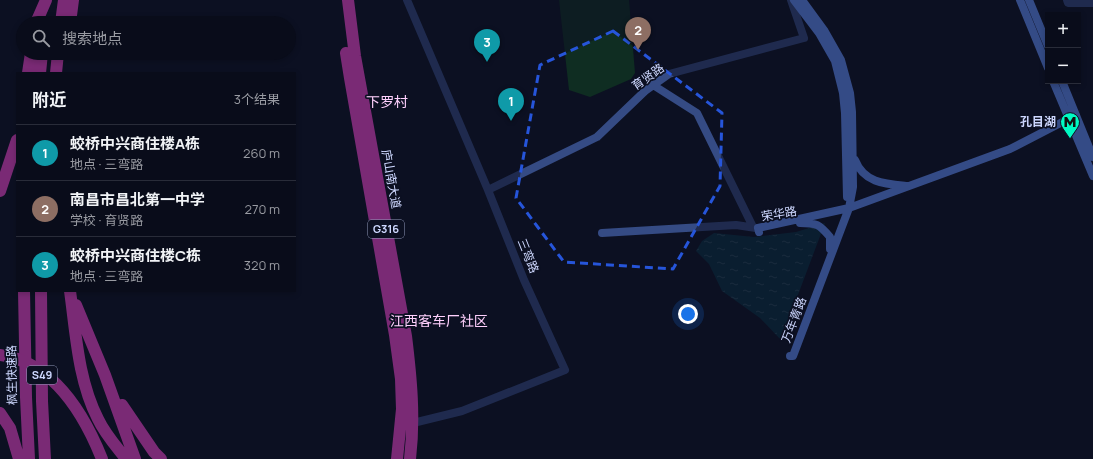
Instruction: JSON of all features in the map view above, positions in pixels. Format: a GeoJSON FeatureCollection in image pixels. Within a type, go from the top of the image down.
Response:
{"type":"FeatureCollection","features":[{"type":"Feature","properties":{"kind":"highway"},"geometry":{"type":"LineString","coordinates":[[39,16],[47,0]]}},
{"type":"Feature","properties":{"kind":"highway"},"geometry":{"type":"LineString","coordinates":[[46,16],[47,0]]}},
{"type":"Feature","properties":{"kind":"highway"},"geometry":{"type":"LineString","coordinates":[[62,16],[64,0]]}},
{"type":"Feature","properties":{"kind":"highway"},"geometry":{"type":"LineString","coordinates":[[71,16],[72,0]]}},
{"type":"Feature","properties":{"kind":"highway","name":"庐山南大道"},"geometry":{"type":"LineString","coordinates":[[340,0],[350,78],[395,335],[401,379],[402,409],[397,459]]}},
{"type":"Feature","properties":{"kind":"highway","name":"庐山南大道"},"geometry":{"type":"LineString","coordinates":[[348,0],[355,56],[406,336],[412,379],[413,423],[410,459]]}},
{"type":"Feature","properties":{"kind":"highway"},"geometry":{"type":"LineString","coordinates":[[28,72],[30,60]]}},
{"type":"Feature","properties":{"kind":"highway"},"geometry":{"type":"LineString","coordinates":[[40,72],[41,60]]}},
{"type":"Feature","properties":{"kind":"highway"},"geometry":{"type":"LineString","coordinates":[[56,72],[57,60]]}},
{"type":"Feature","properties":{"kind":"highway"},"geometry":{"type":"LineString","coordinates":[[64,72],[65,60]]}},
{"type":"Feature","properties":{"kind":"highway"},"geometry":{"type":"LineString","coordinates":[[0,191],[16,144]]}},
{"type":"Feature","properties":{"kind":"highway","name":"枫生快速路"},"geometry":{"type":"LineString","coordinates":[[24,292],[29,459]]}},
{"type":"Feature","properties":{"kind":"highway","name":"S49"},"geometry":{"type":"LineString","coordinates":[[41,292],[42,401],[45,459]]}},
{"type":"Feature","properties":{"kind":"highway"},"geometry":{"type":"LineString","coordinates":[[70,292],[107,380],[135,459]]}},
{"type":"Feature","properties":{"kind":"highway"},"geometry":{"type":"LineString","coordinates":[[70,292],[79,361],[87,391],[98,419],[109,439],[126,459]]}},
{"type":"Feature","properties":{"kind":"highway"},"geometry":{"type":"LineString","coordinates":[[0,355],[10,356],[34,367],[50,378],[66,394],[81,415],[102,459]]}},
{"type":"Feature","properties":{"kind":"highway"},"geometry":{"type":"LineString","coordinates":[[107,380],[131,420],[154,452],[161,459]]}},
{"type":"Feature","properties":{"kind":"highway"},"geometry":{"type":"LineString","coordinates":[[0,413],[10,428],[19,459]]}},
{"type":"Feature","properties":{"kind":"street","name":"三弯路"},"geometry":{"type":"LineString","coordinates":[[407,0],[488,190],[524,280],[565,370],[462,411],[413,423]]}},
{"type":"Feature","properties":{"kind":"street","name":"育贤路"},"geometry":{"type":"LineString","coordinates":[[488,190],[597,137],[645,91],[669,74],[804,38],[791,0]]}},
{"type":"Feature","properties":{"kind":"street","name":"万年青路"},"geometry":{"type":"LineString","coordinates":[[794,0],[819,33],[836,61],[842,86],[845,113],[848,188],[847,211],[830,249],[790,356],[793,356],[847,211],[854,187],[850,99],[841,60],[824,30],[802,0]]}},
{"type":"Feature","properties":{"kind":"street"},"geometry":{"type":"LineString","coordinates":[[1020,0],[1045,61]]}},
{"type":"Feature","properties":{"kind":"street"},"geometry":{"type":"LineString","coordinates":[[1030,0],[1045,38]]}},
{"type":"Feature","properties":{"kind":"street"},"geometry":{"type":"LineString","coordinates":[[1067,0],[1068,3],[1093,3]]}},
{"type":"Feature","properties":{"kind":"street"},"geometry":{"type":"LineString","coordinates":[[1055,84],[1093,157]]}},
{"type":"Feature","properties":{"kind":"street"},"geometry":{"type":"LineString","coordinates":[[1063,84],[1093,176]]}},
{"type":"Feature","properties":{"kind":"street"},"geometry":{"type":"LineString","coordinates":[[653,86],[697,113],[756,228]]}},
{"type":"Feature","properties":{"kind":"street","name":"荣华路"},"geometry":{"type":"LineString","coordinates":[[756,228],[759,232],[847,211],[1012,153],[1074,119]]}},
{"type":"Feature","properties":{"kind":"street","name":"荣华路"},"geometry":{"type":"LineString","coordinates":[[756,228],[847,211],[909,186],[1010,149],[1074,119]]}},
{"type":"Feature","properties":{"kind":"street"},"geometry":{"type":"LineString","coordinates":[[853,155],[858,167],[873,180],[884,184],[909,186]]}},
{"type":"Feature","properties":{"kind":"street"},"geometry":{"type":"LineString","coordinates":[[800,223],[816,223],[825,230],[830,237],[830,249]]}},
{"type":"Feature","properties":{"kind":"street"},"geometry":{"type":"LineString","coordinates":[[602,233],[736,225],[756,228]]}},
{"type":"Feature","properties":{"kind":"highlighted area"},"geometry":{"type":"Polygon","coordinates":[[[613,31],[722,113],[720,186],[673,269],[564,262],[516,198],[540,65],[613,31]]]}},
{"type":"Feature","properties":{"kind":"green space"},"geometry":{"type":"Polygon","coordinates":[[[559,0],[629,0],[635,73],[631,79],[590,97],[569,90],[559,0]]]}},
{"type":"Feature","properties":{"kind":"water"},"geometry":{"type":"Polygon","coordinates":[[[825,223],[781,340],[760,318],[722,291],[709,264],[696,251],[702,241],[714,233],[754,237],[796,232],[825,223]]]}},
{"type":"Feature","properties":{"kind":"place","name":"南昌市昌北第一中学"},"geometry":{"type":"Point","coordinates":[638,50]}},
{"type":"Feature","properties":{"kind":"place","name":"蛟桥中兴商住楼C栋"},"geometry":{"type":"Point","coordinates":[487,62]}},
{"type":"Feature","properties":{"kind":"place","name":"蛟桥中兴商住楼A栋"},"geometry":{"type":"Point","coordinates":[511,121]}},
{"type":"Feature","properties":{"kind":"place","name":"孔目湖"},"geometry":{"type":"Point","coordinates":[1070,139]}},
{"type":"Feature","properties":{"kind":"district","name":"下罗村"},"geometry":{"type":"Point","coordinates":[387,102]}},
{"type":"Feature","properties":{"kind":"district","name":"江西客车厂社区"},"geometry":{"type":"Point","coordinates":[439,321]}}]}
